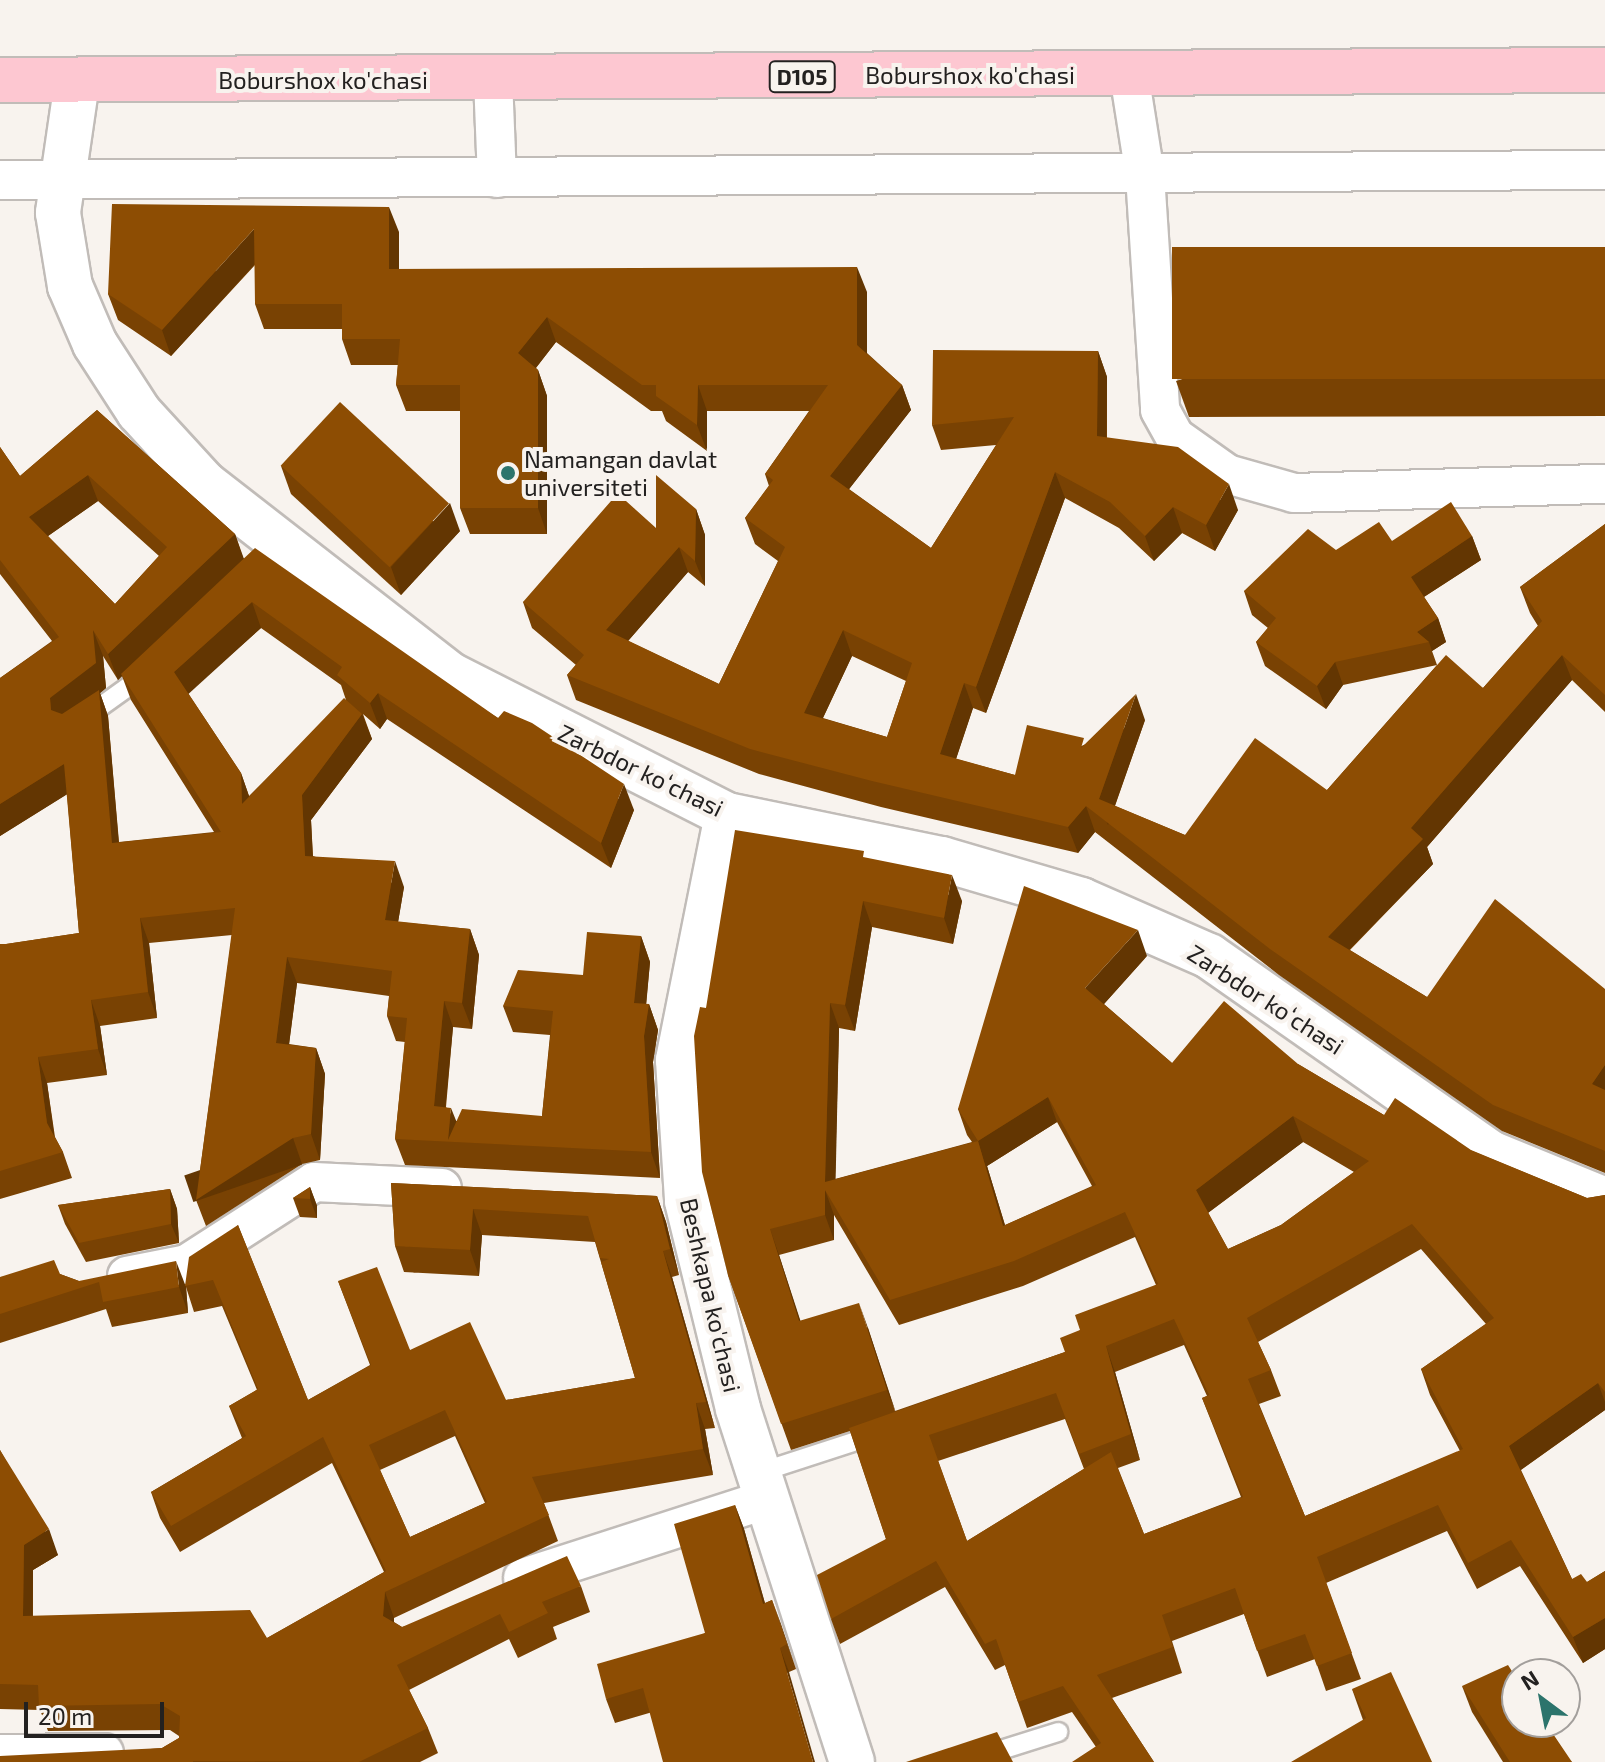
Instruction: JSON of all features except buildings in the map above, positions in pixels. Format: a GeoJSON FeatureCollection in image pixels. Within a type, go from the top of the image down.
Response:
{"type":"FeatureCollection","features":[{"type":"Feature","properties":{"kind":"main road","name":"Boburshox ko'chasi"},"geometry":{"type":"LineString","coordinates":[[0,80],[77,82],[1605,70]]}},
{"type":"Feature","properties":{"kind":"street"},"geometry":{"type":"LineString","coordinates":[[1129,74],[1145,175],[1160,410],[1175,437],[1227,474],[1294,493],[1605,484]]}},
{"type":"Feature","properties":{"kind":"street"},"geometry":{"type":"LineString","coordinates":[[493,79],[497,178]]}},
{"type":"Feature","properties":{"kind":"street","name":"Zarbdor koʻchasi"},"geometry":{"type":"LineString","coordinates":[[77,82],[58,213],[70,286],[95,344],[139,412],[204,483],[271,549],[449,674],[727,815],[956,863],[1081,900],[1209,956],[1490,1153],[1605,1200]]}},
{"type":"Feature","properties":{"kind":"street"},"geometry":{"type":"LineString","coordinates":[[0,180],[1605,170]]}},
{"type":"Feature","properties":{"kind":"street","name":"Beshkapa ko'chasi"},"geometry":{"type":"LineString","coordinates":[[727,815],[678,1060],[671,1200],[852,1762]]}},
{"type":"Feature","properties":{"kind":"street"},"geometry":{"type":"LineString","coordinates":[[85,1285],[187,1264],[314,1182],[485,1190]]}},
{"type":"Feature","properties":{"kind":"street"},"geometry":{"type":"LineString","coordinates":[[493,1592],[533,1572],[763,1486]]}},
{"type":"Feature","properties":{"kind":"street"},"geometry":{"type":"LineString","coordinates":[[0,1754],[139,1753]]}},
{"type":"Feature","properties":{"kind":"lane"},"geometry":{"type":"LineString","coordinates":[[70,728],[161,661]]}},
{"type":"Feature","properties":{"kind":"lane"},"geometry":{"type":"LineString","coordinates":[[763,1486],[904,1426]]}},
{"type":"Feature","properties":{"kind":"lane"},"geometry":{"type":"LineString","coordinates":[[963,1762],[1058,1732]]}},
{"type":"Feature","properties":{"kind":"place","name":"Namangan davlat universiteti"},"geometry":{"type":"Point","coordinates":[508,473]}}]}
